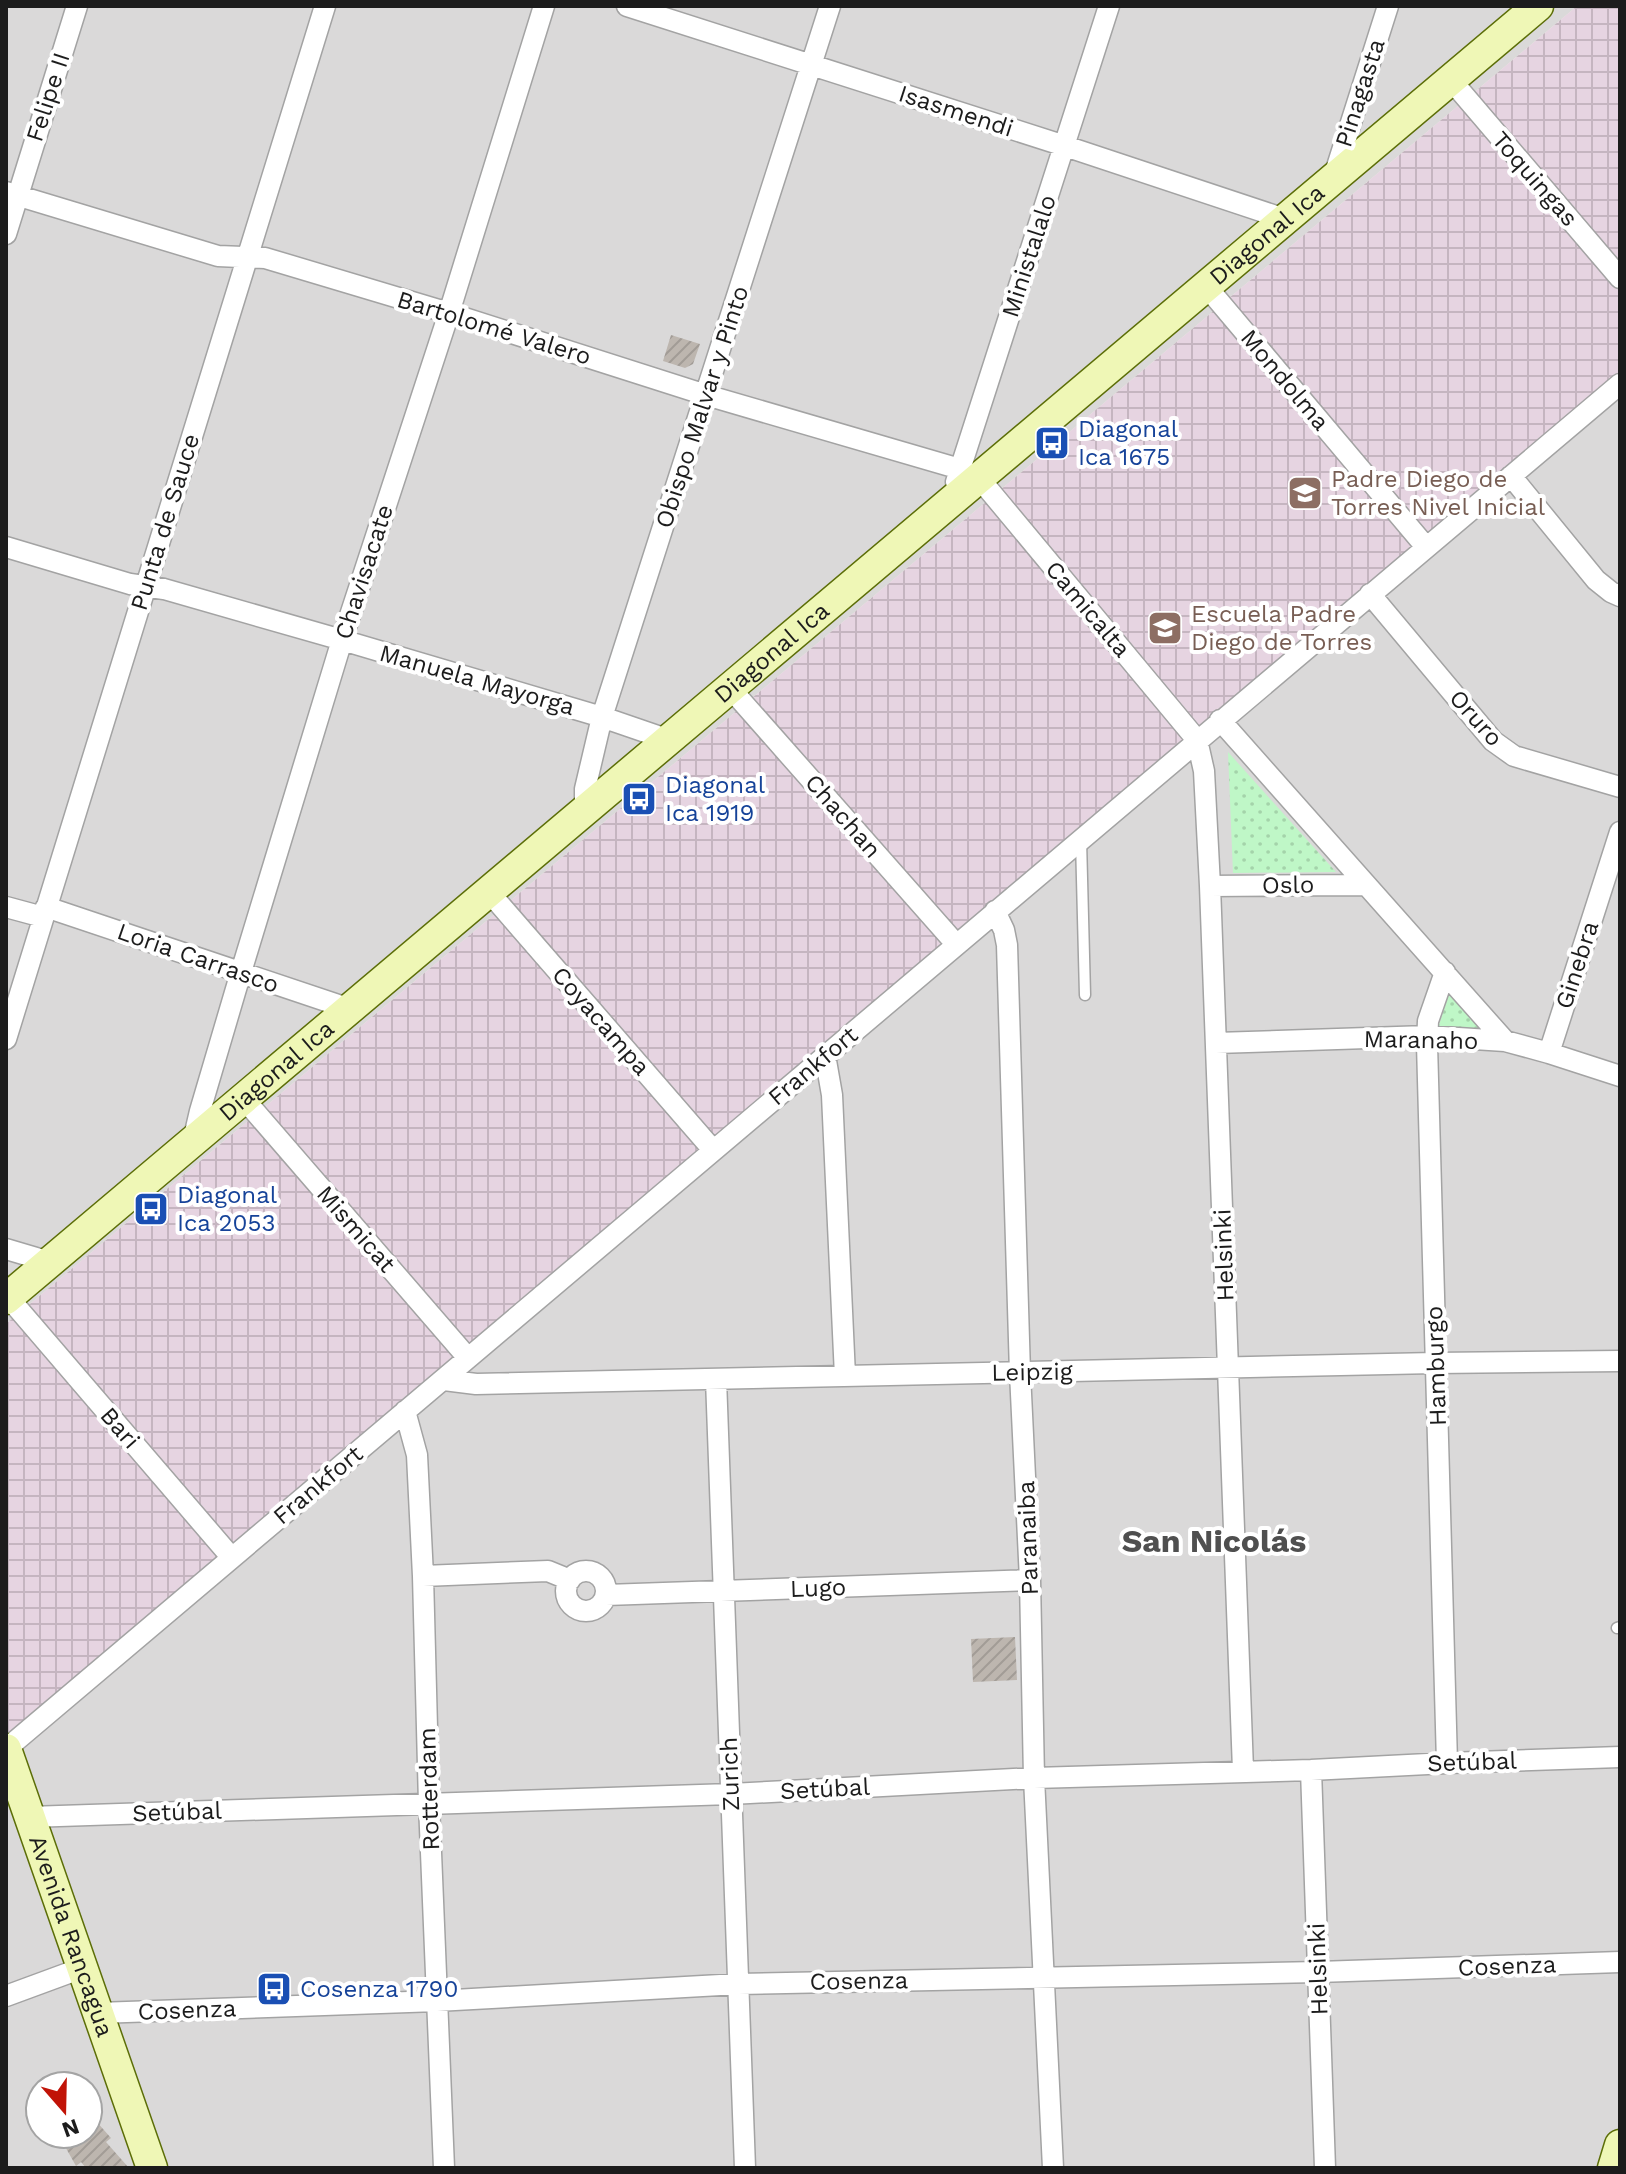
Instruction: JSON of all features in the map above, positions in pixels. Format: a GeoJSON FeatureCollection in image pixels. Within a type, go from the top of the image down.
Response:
{"type":"FeatureCollection","features":[{"type":"Feature","properties":{"kind":"main road","name":"Diagonal Ica"},"geometry":{"type":"LineString","coordinates":[[7,1298],[947,505],[970,474],[1206,286],[1538,6]]}},
{"type":"Feature","properties":{"kind":"main road","name":"Avenida Rancagua"},"geometry":{"type":"LineString","coordinates":[[8,1761],[152,2168]]}},
{"type":"Feature","properties":{"kind":"main road"},"geometry":{"type":"LineString","coordinates":[[1613,2168],[1620,2145]]}},
{"type":"Feature","properties":{"kind":"street","name":"Felipe II"},"geometry":{"type":"LineString","coordinates":[[6,234],[12,193],[77,6]]}},
{"type":"Feature","properties":{"kind":"street","name":"Punta de Sauce"},"geometry":{"type":"LineString","coordinates":[[6,1039],[325,6]]}},
{"type":"Feature","properties":{"kind":"street","name":"Chavisacate"},"geometry":{"type":"LineString","coordinates":[[193,1141],[342,640],[449,313],[544,6]]}},
{"type":"Feature","properties":{"kind":"street","name":"Isasmendi"},"geometry":{"type":"LineString","coordinates":[[627,6],[1285,219]]}},
{"type":"Feature","properties":{"kind":"street","name":"Obispo Malvar y Pinto"},"geometry":{"type":"LineString","coordinates":[[585,811],[585,789],[602,717],[830,6]]}},
{"type":"Feature","properties":{"kind":"street","name":"Ministalalo"},"geometry":{"type":"LineString","coordinates":[[970,474],[1109,6]]}},
{"type":"Feature","properties":{"kind":"street","name":"Pinagasta"},"geometry":{"type":"LineString","coordinates":[[1332,180],[1388,6]]}},
{"type":"Feature","properties":{"kind":"street","name":"Toquingas"},"geometry":{"type":"LineString","coordinates":[[1451,80],[1620,278]]}},
{"type":"Feature","properties":{"kind":"street","name":"Bartolomé Valero"},"geometry":{"type":"LineString","coordinates":[[12,193],[218,256],[265,258],[970,474]]}},
{"type":"Feature","properties":{"kind":"street","name":"Mondolma"},"geometry":{"type":"LineString","coordinates":[[1206,286],[1426,547]]}},
{"type":"Feature","properties":{"kind":"street","name":"Frankfort"},"geometry":{"type":"LineString","coordinates":[[8,1761],[232,1558],[1620,384]]}},
{"type":"Feature","properties":{"kind":"street","name":"Camicalta"},"geometry":{"type":"LineString","coordinates":[[970,474],[1197,740]]}},
{"type":"Feature","properties":{"kind":"street"},"geometry":{"type":"LineString","coordinates":[[1511,476],[1596,580],[1620,596]]}},
{"type":"Feature","properties":{"kind":"street","name":"Manuela Mayorga"},"geometry":{"type":"LineString","coordinates":[[6,547],[130,584],[164,589],[342,640],[602,717],[669,740]]}},
{"type":"Feature","properties":{"kind":"street","name":"Oruro"},"geometry":{"type":"LineString","coordinates":[[1370,594],[1503,750],[1514,756],[1620,787]]}},
{"type":"Feature","properties":{"kind":"street","name":"Chachan"},"geometry":{"type":"LineString","coordinates":[[730,688],[956,944]]}},
{"type":"Feature","properties":{"kind":"street"},"geometry":{"type":"LineString","coordinates":[[1220,720],[1505,1041]]}},
{"type":"Feature","properties":{"kind":"street","name":"Helsinki"},"geometry":{"type":"LineString","coordinates":[[1197,740],[1204,771],[1210,886],[1243,1770]]}},
{"type":"Feature","properties":{"kind":"street","name":"Ginebra"},"geometry":{"type":"LineString","coordinates":[[1549,1053],[1620,832]]}},
{"type":"Feature","properties":{"kind":"street","name":"Oslo"},"geometry":{"type":"LineString","coordinates":[[1210,886],[1366,885]]}},
{"type":"Feature","properties":{"kind":"street","name":"Coyacampa"},"geometry":{"type":"LineString","coordinates":[[489,892],[713,1150]]}},
{"type":"Feature","properties":{"kind":"street","name":"Loria Carrasco"},"geometry":{"type":"LineString","coordinates":[[6,907],[44,912],[350,1009]]}},
{"type":"Feature","properties":{"kind":"street","name":"Paranaiba"},"geometry":{"type":"LineString","coordinates":[[995,911],[1007,945],[1020,1373],[1030,1580],[1034,1778],[1053,2168]]}},
{"type":"Feature","properties":{"kind":"street","name":"Hamburgo"},"geometry":{"type":"LineString","coordinates":[[1445,972],[1428,1021],[1427,1036],[1447,1763]]}},
{"type":"Feature","properties":{"kind":"street","name":"Maranaho"},"geometry":{"type":"LineString","coordinates":[[1216,1043],[1427,1036],[1505,1041],[1620,1076]]}},
{"type":"Feature","properties":{"kind":"street"},"geometry":{"type":"LineString","coordinates":[[825,1055],[832,1095],[845,1376]]}},
{"type":"Feature","properties":{"kind":"street","name":"Mismicat"},"geometry":{"type":"LineString","coordinates":[[244,1099],[468,1358]]}},
{"type":"Feature","properties":{"kind":"street"},"geometry":{"type":"LineString","coordinates":[[6,1249],[50,1262]]}},
{"type":"Feature","properties":{"kind":"street","name":"Bari"},"geometry":{"type":"LineString","coordinates":[[7,1298],[232,1558]]}},
{"type":"Feature","properties":{"kind":"street","name":"Leipzig"},"geometry":{"type":"LineString","coordinates":[[444,1380],[476,1384],[1620,1361]]}},
{"type":"Feature","properties":{"kind":"street","name":"Zurich"},"geometry":{"type":"LineString","coordinates":[[716,1379],[745,2168]]}},
{"type":"Feature","properties":{"kind":"street","name":"Rotterdam"},"geometry":{"type":"LineString","coordinates":[[405,1411],[417,1455],[444,2168]]}},
{"type":"Feature","properties":{"kind":"street"},"geometry":{"type":"LineString","coordinates":[[423,1576],[548,1571],[570,1580],[580,1572],[593,1573],[604,1581],[606,1595]]}},
{"type":"Feature","properties":{"kind":"street","name":"Lugo"},"geometry":{"type":"LineString","coordinates":[[570,1580],[567,1598],[570,1604],[588,1611],[600,1606],[606,1595],[1030,1580]]}},
{"type":"Feature","properties":{"kind":"street","name":"Setúbal"},"geometry":{"type":"LineString","coordinates":[[29,1817],[731,1794],[1034,1778],[1620,1757]]}},
{"type":"Feature","properties":{"kind":"street","name":"Helsinki"},"geometry":{"type":"LineString","coordinates":[[1311,1770],[1325,2168]]}},
{"type":"Feature","properties":{"kind":"street","name":"Cosenza"},"geometry":{"type":"LineString","coordinates":[[98,2013],[437,2001],[738,1984],[1318,1972],[1620,1962]]}},
{"type":"Feature","properties":{"kind":"street"},"geometry":{"type":"LineString","coordinates":[[6,1996],[82,1968]]}},
{"type":"Feature","properties":{"kind":"lane"},"geometry":{"type":"LineString","coordinates":[[1081,838],[1085,995]]}},
{"type":"Feature","properties":{"kind":"shaded area"},"geometry":{"type":"Polygon","coordinates":[[[6,6],[1577,6],[6,1324],[6,6]]]}},
{"type":"Feature","properties":{"kind":"shaded area"},"geometry":{"type":"Polygon","coordinates":[[[1577,6],[1620,6],[1620,376],[6,1740],[6,1324],[1577,6]]]}},
{"type":"Feature","properties":{"kind":"shaded area"},"geometry":{"type":"Polygon","coordinates":[[[1620,376],[1620,2168],[6,2168],[6,1740],[1620,376]]]}},
{"type":"Feature","properties":{"kind":"green space"},"geometry":{"type":"Polygon","coordinates":[[[1228,752],[1336,872],[1233,873],[1228,752]]]}},
{"type":"Feature","properties":{"kind":"green space"},"geometry":{"type":"Polygon","coordinates":[[[1449,994],[1484,1032],[1437,1031],[1449,994]]]}},
{"type":"Feature","properties":{"kind":"building"},"geometry":{"type":"Polygon","coordinates":[[[671,335],[700,344],[693,364],[685,368],[663,361],[671,335]]]}},
{"type":"Feature","properties":{"kind":"building"},"geometry":{"type":"Polygon","coordinates":[[[1015,1637],[1017,1680],[973,1682],[971,1639],[1015,1637]]]}},
{"type":"Feature","properties":{"kind":"building"},"geometry":{"type":"Polygon","coordinates":[[[104,2130],[111,2138],[106,2142],[129,2168],[86,2168],[81,2162],[76,2166],[67,2150],[104,2150],[104,2130]]]}},
{"type":"Feature","properties":{"kind":"place","name":"Diagonal Ica 1675"},"geometry":{"type":"Point","coordinates":[1052,443]}},
{"type":"Feature","properties":{"kind":"place","name":"Padre Diego de Torres Nivel Inicial"},"geometry":{"type":"Point","coordinates":[1305,493]}},
{"type":"Feature","properties":{"kind":"place","name":"Escuela Padre Diego de Torres"},"geometry":{"type":"Point","coordinates":[1165,628]}},
{"type":"Feature","properties":{"kind":"place","name":"Diagonal Ica 1919"},"geometry":{"type":"Point","coordinates":[639,799]}},
{"type":"Feature","properties":{"kind":"place","name":"Diagonal Ica 2053"},"geometry":{"type":"Point","coordinates":[151,1209]}},
{"type":"Feature","properties":{"kind":"place","name":"Cosenza 1790"},"geometry":{"type":"Point","coordinates":[274,1989]}},
{"type":"Feature","properties":{"kind":"district","name":"San Nicolás"},"geometry":{"type":"Point","coordinates":[1214,1541]}}]}
